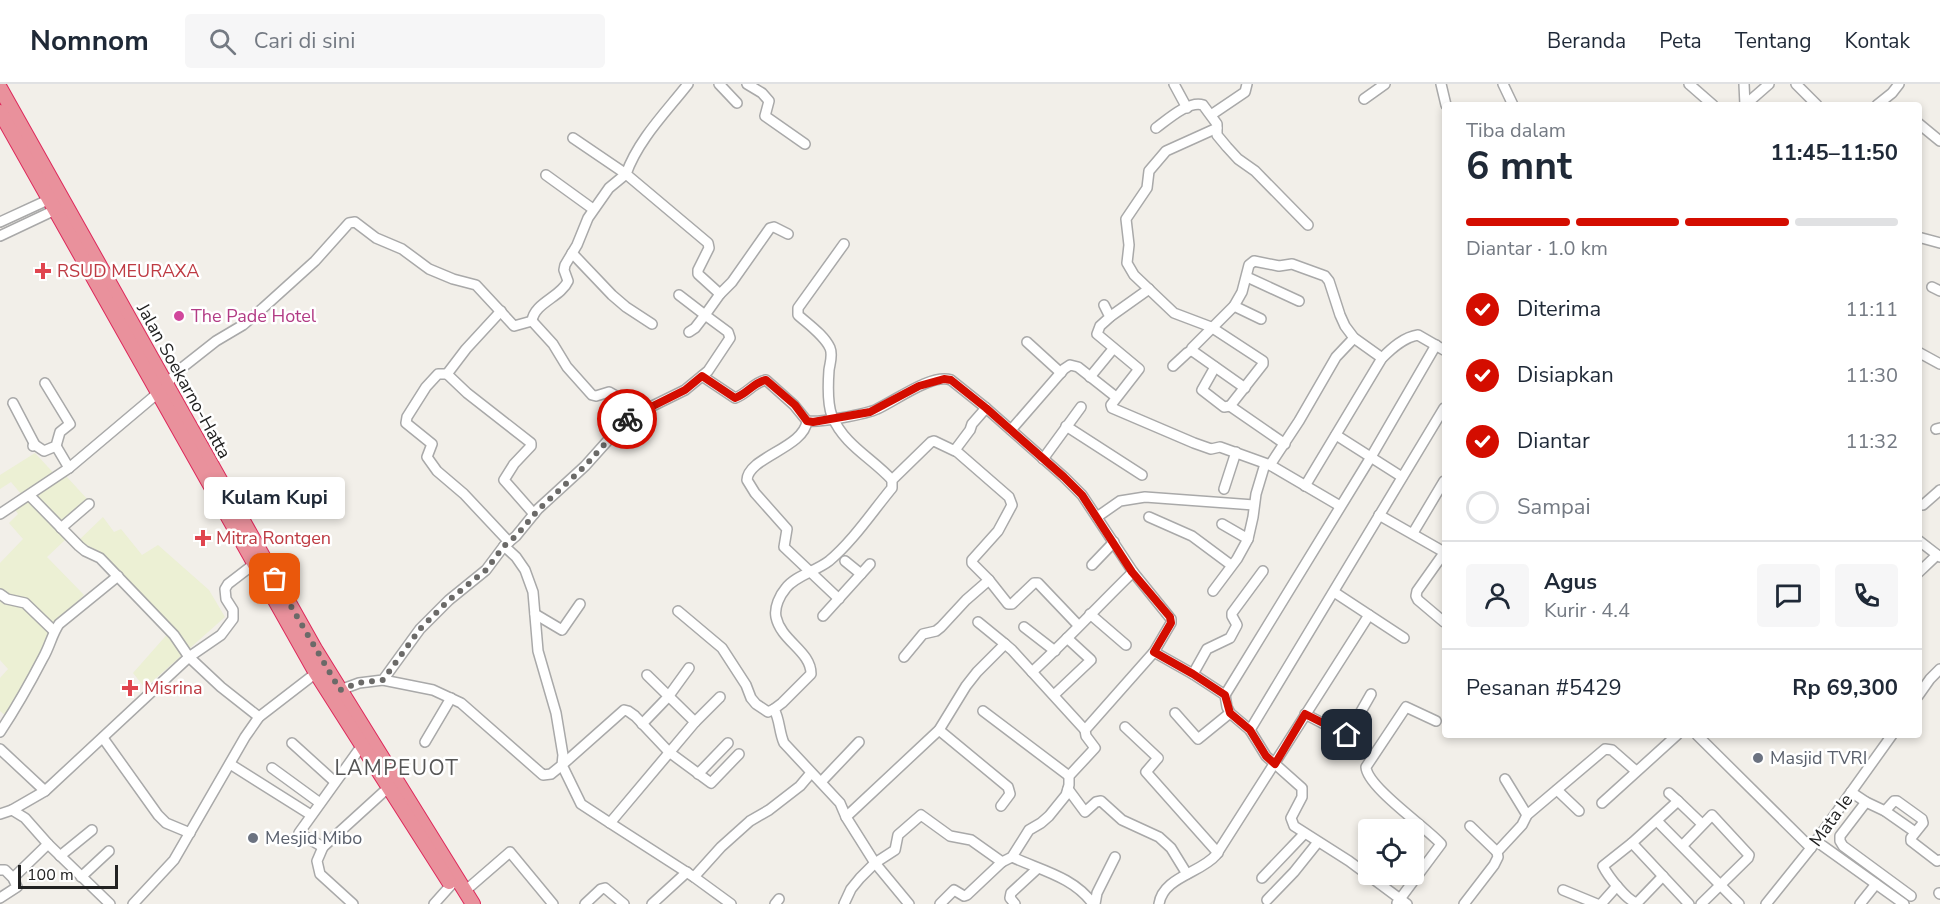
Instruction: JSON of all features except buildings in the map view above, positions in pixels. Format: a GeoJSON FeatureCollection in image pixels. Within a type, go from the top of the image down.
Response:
{"type":"FeatureCollection","features":[{"type":"Feature","properties":{"kind":"highway","name":"Jalan Soekarno-Hatta"},"geometry":{"type":"LineString","coordinates":[[0,88],[6,122],[162,389],[254,564],[270,582],[340,690],[464,897]]}},
{"type":"Feature","properties":{"kind":"highway","name":"Jalan Soekarno-Hatta"},"geometry":{"type":"LineString","coordinates":[[6,122],[162,389],[270,582],[316,673],[451,885],[473,904]]}},
{"type":"Feature","properties":{"kind":"street"},"geometry":{"type":"LineString","coordinates":[[532,321],[535,311],[565,288],[568,281],[564,265],[593,209],[609,188],[626,174],[631,158],[642,142],[688,84]]}},
{"type":"Feature","properties":{"kind":"street"},"geometry":{"type":"LineString","coordinates":[[718,84],[737,103]]}},
{"type":"Feature","properties":{"kind":"street"},"geometry":{"type":"LineString","coordinates":[[747,84],[768,99],[769,104],[765,117],[805,144]]}},
{"type":"Feature","properties":{"kind":"street"},"geometry":{"type":"LineString","coordinates":[[1174,84],[1187,108]]}},
{"type":"Feature","properties":{"kind":"street"},"geometry":{"type":"LineString","coordinates":[[1211,115],[1242,94],[1247,84]]}},
{"type":"Feature","properties":{"kind":"street"},"geometry":{"type":"LineString","coordinates":[[1364,99],[1385,84]]}},
{"type":"Feature","properties":{"kind":"street"},"geometry":{"type":"LineString","coordinates":[[1440,84],[1445,102]]}},
{"type":"Feature","properties":{"kind":"street"},"geometry":{"type":"LineString","coordinates":[[1503,84],[1512,102]]}},
{"type":"Feature","properties":{"kind":"street"},"geometry":{"type":"LineString","coordinates":[[1689,84],[1705,102]]}},
{"type":"Feature","properties":{"kind":"street"},"geometry":{"type":"LineString","coordinates":[[1744,84],[1745,102]]}},
{"type":"Feature","properties":{"kind":"street"},"geometry":{"type":"LineString","coordinates":[[1748,102],[1769,84]]}},
{"type":"Feature","properties":{"kind":"street"},"geometry":{"type":"LineString","coordinates":[[1796,84],[1814,102]]}},
{"type":"Feature","properties":{"kind":"street"},"geometry":{"type":"LineString","coordinates":[[1881,102],[1899,84]]}},
{"type":"Feature","properties":{"kind":"street"},"geometry":{"type":"LineString","coordinates":[[1156,128],[1175,114],[1194,104],[1199,104],[1217,124],[1218,137],[1308,225]]}},
{"type":"Feature","properties":{"kind":"street"},"geometry":{"type":"LineString","coordinates":[[1922,126],[1940,141]]}},
{"type":"Feature","properties":{"kind":"street"},"geometry":{"type":"LineString","coordinates":[[1215,367],[1202,390],[1224,407],[1230,406],[1263,361],[1211,327],[1174,313],[1134,275],[1127,263],[1129,245],[1126,219],[1147,188],[1149,171],[1166,151],[1217,128]]}},
{"type":"Feature","properties":{"kind":"street"},"geometry":{"type":"LineString","coordinates":[[573,138],[626,174],[708,243],[709,248],[698,274],[720,294]]}},
{"type":"Feature","properties":{"kind":"street"},"geometry":{"type":"LineString","coordinates":[[546,175],[593,209]]}},
{"type":"Feature","properties":{"kind":"street"},"geometry":{"type":"LineString","coordinates":[[0,222],[52,204]]}},
{"type":"Feature","properties":{"kind":"street"},"geometry":{"type":"LineString","coordinates":[[0,236],[52,204]]}},
{"type":"Feature","properties":{"kind":"street"},"geometry":{"type":"LineString","coordinates":[[0,514],[69,468],[162,389],[183,367],[216,341],[243,325],[315,261],[349,223],[355,222],[376,238],[392,244],[429,269],[476,285],[515,326],[532,321]]}},
{"type":"Feature","properties":{"kind":"street"},"geometry":{"type":"LineString","coordinates":[[689,332],[695,328],[720,294],[732,282],[770,228],[774,227],[788,234]]}},
{"type":"Feature","properties":{"kind":"street"},"geometry":{"type":"LineString","coordinates":[[1922,238],[1940,243]]}},
{"type":"Feature","properties":{"kind":"street"},"geometry":{"type":"LineString","coordinates":[[678,610],[722,648],[733,662],[756,704],[768,712],[782,703],[811,674],[809,661],[782,633],[776,615],[777,605],[791,582],[828,562],[840,550],[892,488],[892,480],[843,436],[833,420],[828,391],[831,350],[826,340],[798,315],[798,311],[844,244]]}},
{"type":"Feature","properties":{"kind":"street"},"geometry":{"type":"LineString","coordinates":[[572,253],[612,295],[652,324]]}},
{"type":"Feature","properties":{"kind":"street"},"geometry":{"type":"LineString","coordinates":[[1192,350],[1192,345],[1234,306],[1242,292],[1249,265],[1254,261],[1279,266],[1292,264],[1325,276],[1329,281],[1340,315],[1354,338],[1382,358]]}},
{"type":"Feature","properties":{"kind":"street"},"geometry":{"type":"LineString","coordinates":[[1246,277],[1299,301]]}},
{"type":"Feature","properties":{"kind":"street"},"geometry":{"type":"LineString","coordinates":[[1149,289],[1111,316],[1097,334],[1139,369],[1111,405],[1112,408],[1194,443],[1211,449],[1220,447],[1267,465],[1340,506]]}},
{"type":"Feature","properties":{"kind":"street"},"geometry":{"type":"LineString","coordinates":[[383,680],[420,629],[449,600],[486,570],[534,514],[585,466],[628,418],[685,390],[708,371],[730,337],[728,332],[679,295]]}},
{"type":"Feature","properties":{"kind":"street"},"geometry":{"type":"LineString","coordinates":[[1104,305],[1111,316]]}},
{"type":"Feature","properties":{"kind":"street"},"geometry":{"type":"LineString","coordinates":[[1234,306],[1261,319]]}},
{"type":"Feature","properties":{"kind":"street"},"geometry":{"type":"LineString","coordinates":[[447,374],[466,349],[501,311]]}},
{"type":"Feature","properties":{"kind":"street"},"geometry":{"type":"LineString","coordinates":[[532,321],[553,344],[567,367],[592,395],[609,392],[642,411]]}},
{"type":"Feature","properties":{"kind":"street"},"geometry":{"type":"LineString","coordinates":[[1305,486],[1382,358],[1397,345],[1418,335],[1442,349]]}},
{"type":"Feature","properties":{"kind":"street"},"geometry":{"type":"LineString","coordinates":[[1213,591],[1248,539],[1254,505],[1267,465],[1285,444],[1336,357],[1354,338]]}},
{"type":"Feature","properties":{"kind":"street"},"geometry":{"type":"LineString","coordinates":[[1027,342],[1061,373]]}},
{"type":"Feature","properties":{"kind":"street"},"geometry":{"type":"LineString","coordinates":[[1225,695],[1371,457],[1436,345]]}},
{"type":"Feature","properties":{"kind":"street"},"geometry":{"type":"LineString","coordinates":[[1090,377],[1113,349]]}},
{"type":"Feature","properties":{"kind":"street"},"geometry":{"type":"LineString","coordinates":[[1173,366],[1192,350]]}},
{"type":"Feature","properties":{"kind":"street"},"geometry":{"type":"LineString","coordinates":[[1192,350],[1245,388]]}},
{"type":"Feature","properties":{"kind":"street"},"geometry":{"type":"LineString","coordinates":[[1922,353],[1940,364]]}},
{"type":"Feature","properties":{"kind":"street"},"geometry":{"type":"LineString","coordinates":[[1011,430],[1068,365],[1073,364],[1116,398]]}},
{"type":"Feature","properties":{"kind":"street"},"geometry":{"type":"LineString","coordinates":[[534,514],[506,485],[504,480],[531,443],[467,393],[447,374],[438,374],[426,387],[407,417],[406,423],[432,444],[428,457],[437,471],[464,494],[507,544],[525,570],[533,592],[538,651],[556,713],[563,755],[562,765],[581,804],[691,874],[731,904]]}},
{"type":"Feature","properties":{"kind":"street"},"geometry":{"type":"LineString","coordinates":[[702,376],[735,398],[742,396],[757,383],[766,380],[795,405],[807,421],[806,429],[801,435],[756,466],[747,475],[747,480],[755,493],[787,529],[784,547],[839,599]]}},
{"type":"Feature","properties":{"kind":"street"},"geometry":{"type":"LineString","coordinates":[[807,421],[819,422],[870,412],[919,386],[946,378],[986,408],[1082,495],[1132,572],[1171,619],[1171,623],[1154,652],[1085,730]]}},
{"type":"Feature","properties":{"kind":"street"},"geometry":{"type":"LineString","coordinates":[[45,383],[70,422],[69,426],[60,432],[56,446],[69,468]]}},
{"type":"Feature","properties":{"kind":"street"},"geometry":{"type":"LineString","coordinates":[[13,403],[34,446],[44,451],[56,446]]}},
{"type":"Feature","properties":{"kind":"street"},"geometry":{"type":"LineString","coordinates":[[1230,406],[1285,444]]}},
{"type":"Feature","properties":{"kind":"street"},"geometry":{"type":"LineString","coordinates":[[1043,459],[1081,407]]}},
{"type":"Feature","properties":{"kind":"street"},"geometry":{"type":"LineString","coordinates":[[955,451],[972,424],[986,408]]}},
{"type":"Feature","properties":{"kind":"street"},"geometry":{"type":"LineString","coordinates":[[1250,730],[1442,411]]}},
{"type":"Feature","properties":{"kind":"street"},"geometry":{"type":"LineString","coordinates":[[1066,426],[1142,476]]}},
{"type":"Feature","properties":{"kind":"street"},"geometry":{"type":"LineString","coordinates":[[1336,435],[1402,477]]}},
{"type":"Feature","properties":{"kind":"street"},"geometry":{"type":"LineString","coordinates":[[892,480],[933,441],[955,451],[1009,496],[1012,504],[998,531],[972,561],[972,564],[1010,604],[1034,583],[1040,583],[1078,626]]}},
{"type":"Feature","properties":{"kind":"street"},"geometry":{"type":"LineString","coordinates":[[1224,489],[1236,452]]}},
{"type":"Feature","properties":{"kind":"street"},"geometry":{"type":"LineString","coordinates":[[1413,532],[1442,484]]}},
{"type":"Feature","properties":{"kind":"street"},"geometry":{"type":"LineString","coordinates":[[1923,504],[1940,490]]}},
{"type":"Feature","properties":{"kind":"street"},"geometry":{"type":"LineString","coordinates":[[30,496],[79,546],[99,558],[118,576],[174,635],[189,657],[221,687],[259,717]]}},
{"type":"Feature","properties":{"kind":"street"},"geometry":{"type":"LineString","coordinates":[[1097,517],[1120,501],[1145,496],[1254,505]]}},
{"type":"Feature","properties":{"kind":"street"},"geometry":{"type":"LineString","coordinates":[[62,528],[89,504]]}},
{"type":"Feature","properties":{"kind":"street"},"geometry":{"type":"LineString","coordinates":[[1379,515],[1413,532],[1442,551]]}},
{"type":"Feature","properties":{"kind":"street"},"geometry":{"type":"LineString","coordinates":[[1149,517],[1192,536],[1231,566]]}},
{"type":"Feature","properties":{"kind":"street"},"geometry":{"type":"LineString","coordinates":[[1222,524],[1248,539]]}},
{"type":"Feature","properties":{"kind":"street"},"geometry":{"type":"LineString","coordinates":[[1092,565],[1114,542]]}},
{"type":"Feature","properties":{"kind":"street"},"geometry":{"type":"LineString","coordinates":[[1922,543],[1939,556],[1922,570]]}},
{"type":"Feature","properties":{"kind":"street"},"geometry":{"type":"LineString","coordinates":[[845,561],[861,573]]}},
{"type":"Feature","properties":{"kind":"street"},"geometry":{"type":"LineString","coordinates":[[0,814],[12,810],[45,791],[189,657],[221,635],[233,619],[233,610],[226,599],[225,589],[228,584],[254,564]]}},
{"type":"Feature","properties":{"kind":"street"},"geometry":{"type":"LineString","coordinates":[[823,616],[870,564]]}},
{"type":"Feature","properties":{"kind":"street"},"geometry":{"type":"LineString","coordinates":[[1441,568],[1417,591],[1416,596],[1442,620]]}},
{"type":"Feature","properties":{"kind":"street"},"geometry":{"type":"LineString","coordinates":[[1032,672],[1132,572]]}},
{"type":"Feature","properties":{"kind":"street"},"geometry":{"type":"LineString","coordinates":[[1193,674],[1207,650],[1230,638],[1237,623],[1232,613],[1263,572]]}},
{"type":"Feature","properties":{"kind":"street"},"geometry":{"type":"LineString","coordinates":[[0,732],[44,658],[54,632],[69,615],[118,576]]}},
{"type":"Feature","properties":{"kind":"street"},"geometry":{"type":"LineString","coordinates":[[904,657],[923,634],[936,631],[941,627],[966,600],[989,580]]}},
{"type":"Feature","properties":{"kind":"street"},"geometry":{"type":"LineString","coordinates":[[1334,592],[1404,638]]}},
{"type":"Feature","properties":{"kind":"street"},"geometry":{"type":"LineString","coordinates":[[0,594],[7,599],[25,603],[54,632]]}},
{"type":"Feature","properties":{"kind":"street"},"geometry":{"type":"LineString","coordinates":[[535,614],[562,630],[580,604]]}},
{"type":"Feature","properties":{"kind":"street"},"geometry":{"type":"LineString","coordinates":[[1089,614],[1126,645]]}},
{"type":"Feature","properties":{"kind":"street"},"geometry":{"type":"LineString","coordinates":[[1159,904],[1164,891],[1212,860],[1218,853],[1368,615]]}},
{"type":"Feature","properties":{"kind":"street"},"geometry":{"type":"LineString","coordinates":[[940,904],[954,890],[965,896],[1002,862],[1012,856],[1029,830],[1045,820],[1066,795],[1069,776],[1095,748],[1086,736],[1085,730],[1054,695],[1012,650],[978,622]]}},
{"type":"Feature","properties":{"kind":"street"},"geometry":{"type":"LineString","coordinates":[[1024,627],[1055,651]]}},
{"type":"Feature","properties":{"kind":"street"},"geometry":{"type":"LineString","coordinates":[[1054,695],[1092,660],[1067,638]]}},
{"type":"Feature","properties":{"kind":"street"},"geometry":{"type":"LineString","coordinates":[[846,818],[939,730],[966,686],[1005,645]]}},
{"type":"Feature","properties":{"kind":"street"},"geometry":{"type":"LineString","coordinates":[[1154,652],[1225,695],[1230,713],[1250,730],[1266,756],[1302,788],[1302,797],[1292,818],[1294,826],[1349,861],[1401,902],[1441,844],[1385,793],[1368,774],[1366,767],[1407,707],[1436,721]]}},
{"type":"Feature","properties":{"kind":"street"},"geometry":{"type":"LineString","coordinates":[[642,724],[668,697],[689,668]]}},
{"type":"Feature","properties":{"kind":"street"},"geometry":{"type":"LineString","coordinates":[[1922,690],[1940,669]]}},
{"type":"Feature","properties":{"kind":"street"},"geometry":{"type":"LineString","coordinates":[[133,904],[174,860],[259,717],[278,700],[316,673]]}},
{"type":"Feature","properties":{"kind":"street"},"geometry":{"type":"LineString","coordinates":[[647,675],[695,722]]}},
{"type":"Feature","properties":{"kind":"street"},"geometry":{"type":"LineString","coordinates":[[340,690],[358,683],[383,680],[433,690],[461,703],[543,775],[551,774],[624,710],[642,724],[669,752],[711,783],[739,754]]}},
{"type":"Feature","properties":{"kind":"street"},"geometry":{"type":"LineString","coordinates":[[1305,714],[1347,736],[1371,694]]}},
{"type":"Feature","properties":{"kind":"street"},"geometry":{"type":"LineString","coordinates":[[610,823],[695,722],[720,697]]}},
{"type":"Feature","properties":{"kind":"street"},"geometry":{"type":"LineString","coordinates":[[425,742],[451,698]]}},
{"type":"Feature","properties":{"kind":"street"},"geometry":{"type":"LineString","coordinates":[[774,709],[784,743],[840,803],[846,818],[875,863],[909,904]]}},
{"type":"Feature","properties":{"kind":"street"},"geometry":{"type":"LineString","coordinates":[[983,711],[1069,776]]}},
{"type":"Feature","properties":{"kind":"street"},"geometry":{"type":"LineString","coordinates":[[1175,713],[1198,739],[1230,713]]}},
{"type":"Feature","properties":{"kind":"street"},"geometry":{"type":"LineString","coordinates":[[1125,727],[1158,758],[1146,772],[1218,853]]}},
{"type":"Feature","properties":{"kind":"street"},"geometry":{"type":"LineString","coordinates":[[939,730],[1008,787],[1010,794],[1001,806]]}},
{"type":"Feature","properties":{"kind":"street"},"geometry":{"type":"LineString","coordinates":[[103,738],[165,823],[190,833]]}},
{"type":"Feature","properties":{"kind":"street"},"geometry":{"type":"LineString","coordinates":[[1602,803],[1674,738]]}},
{"type":"Feature","properties":{"kind":"street"},"geometry":{"type":"LineString","coordinates":[[1700,738],[1814,845],[1904,904]]}},
{"type":"Feature","properties":{"kind":"street","name":"Mata Ie"},"geometry":{"type":"LineString","coordinates":[[1773,901],[1890,738]]}},
{"type":"Feature","properties":{"kind":"street"},"geometry":{"type":"LineString","coordinates":[[821,782],[860,742]]}},
{"type":"Feature","properties":{"kind":"street"},"geometry":{"type":"LineString","coordinates":[[292,743],[335,782]]}},
{"type":"Feature","properties":{"kind":"street"},"geometry":{"type":"LineString","coordinates":[[698,774],[728,743]]}},
{"type":"Feature","properties":{"kind":"street"},"geometry":{"type":"LineString","coordinates":[[323,847],[299,833],[363,744]]}},
{"type":"Feature","properties":{"kind":"street"},"geometry":{"type":"LineString","coordinates":[[0,749],[45,791]]}},
{"type":"Feature","properties":{"kind":"street"},"geometry":{"type":"LineString","coordinates":[[1497,852],[1522,825],[1527,815],[1607,749],[1612,750],[1636,771]]}},
{"type":"Feature","properties":{"kind":"street"},"geometry":{"type":"LineString","coordinates":[[230,764],[311,815]]}},
{"type":"Feature","properties":{"kind":"street"},"geometry":{"type":"LineString","coordinates":[[272,768],[320,803]]}},
{"type":"Feature","properties":{"kind":"street"},"geometry":{"type":"LineString","coordinates":[[652,904],[691,874],[750,821],[769,810],[800,786],[811,773]]}},
{"type":"Feature","properties":{"kind":"street"},"geometry":{"type":"LineString","coordinates":[[1505,779],[1527,815]]}},
{"type":"Feature","properties":{"kind":"street"},"geometry":{"type":"LineString","coordinates":[[353,904],[320,874],[317,861],[323,847],[390,786]]}},
{"type":"Feature","properties":{"kind":"street"},"geometry":{"type":"LineString","coordinates":[[1068,789],[1085,812],[1096,802],[1101,801],[1122,820],[1159,837],[1171,848],[1188,874]]}},
{"type":"Feature","properties":{"kind":"street"},"geometry":{"type":"LineString","coordinates":[[1557,790],[1579,811]]}},
{"type":"Feature","properties":{"kind":"street"},"geometry":{"type":"LineString","coordinates":[[1851,792],[1886,811],[1915,832]]}},
{"type":"Feature","properties":{"kind":"street"},"geometry":{"type":"LineString","coordinates":[[1669,793],[1702,824]]}},
{"type":"Feature","properties":{"kind":"street"},"geometry":{"type":"LineString","coordinates":[[1663,876],[1636,903],[1632,902],[1617,886],[1603,866],[1658,821],[1678,801]]}},
{"type":"Feature","properties":{"kind":"street"},"geometry":{"type":"LineString","coordinates":[[1886,811],[1894,801],[1897,801],[1923,821],[1911,838],[1912,842],[1937,861],[1940,860]]}},
{"type":"Feature","properties":{"kind":"street"},"geometry":{"type":"LineString","coordinates":[[1866,802],[1840,836],[1840,842],[1911,896]]}},
{"type":"Feature","properties":{"kind":"street"},"geometry":{"type":"LineString","coordinates":[[12,810],[25,818],[48,844],[110,904]]}},
{"type":"Feature","properties":{"kind":"street"},"geometry":{"type":"LineString","coordinates":[[844,904],[855,883],[875,863],[895,850],[898,835],[923,815],[950,836],[971,840],[1002,862]]}},
{"type":"Feature","properties":{"kind":"street"},"geometry":{"type":"LineString","coordinates":[[1683,845],[1710,816],[1714,815],[1749,855],[1701,904]]}},
{"type":"Feature","properties":{"kind":"street"},"geometry":{"type":"LineString","coordinates":[[1658,821],[1739,904]]}},
{"type":"Feature","properties":{"kind":"street"},"geometry":{"type":"LineString","coordinates":[[1464,904],[1498,857],[1497,852],[1470,826]]}},
{"type":"Feature","properties":{"kind":"street"},"geometry":{"type":"LineString","coordinates":[[60,856],[92,830]]}},
{"type":"Feature","properties":{"kind":"street"},"geometry":{"type":"LineString","coordinates":[[1262,878],[1304,834]]}},
{"type":"Feature","properties":{"kind":"street"},"geometry":{"type":"LineString","coordinates":[[1266,900],[1294,872],[1318,842]]}},
{"type":"Feature","properties":{"kind":"street"},"geometry":{"type":"LineString","coordinates":[[1632,843],[1689,904]]}},
{"type":"Feature","properties":{"kind":"street"},"geometry":{"type":"LineString","coordinates":[[13,878],[48,844]]}},
{"type":"Feature","properties":{"kind":"street"},"geometry":{"type":"LineString","coordinates":[[81,877],[109,851]]}},
{"type":"Feature","properties":{"kind":"street"},"geometry":{"type":"LineString","coordinates":[[464,897],[510,852],[553,904]]}},
{"type":"Feature","properties":{"kind":"street"},"geometry":{"type":"LineString","coordinates":[[1012,856],[1037,869],[1062,878],[1083,892],[1094,904]]}},
{"type":"Feature","properties":{"kind":"street"},"geometry":{"type":"LineString","coordinates":[[1094,904],[1115,856]]}},
{"type":"Feature","properties":{"kind":"street"},"geometry":{"type":"LineString","coordinates":[[1015,904],[1010,898],[1011,893],[1037,869]]}},
{"type":"Feature","properties":{"kind":"street"},"geometry":{"type":"LineString","coordinates":[[0,870],[5,870],[13,878],[16,887],[0,898]]}},
{"type":"Feature","properties":{"kind":"street"},"geometry":{"type":"LineString","coordinates":[[1860,904],[1876,884]]}},
{"type":"Feature","properties":{"kind":"street"},"geometry":{"type":"LineString","coordinates":[[434,904],[451,885]]}},
{"type":"Feature","properties":{"kind":"street"},"geometry":{"type":"LineString","coordinates":[[1563,890],[1599,904],[1617,886]]}},
{"type":"Feature","properties":{"kind":"street"},"geometry":{"type":"LineString","coordinates":[[585,904],[605,888],[624,904]]}},
{"type":"Feature","properties":{"kind":"green space"},"geometry":{"type":"Polygon","coordinates":[[[35,453],[60,480],[66,476],[89,501],[57,528],[65,540],[47,557],[84,595],[54,624],[48,644],[7,717],[0,711],[0,678],[8,669],[0,660],[0,563],[23,539],[9,523],[18,514],[14,508],[27,501],[11,482],[0,489],[0,475],[35,453]]]}},
{"type":"Feature","properties":{"kind":"green space"},"geometry":{"type":"Polygon","coordinates":[[[103,517],[114,532],[121,529],[142,555],[158,545],[209,590],[225,617],[145,688],[133,673],[171,630],[101,552],[78,541],[103,517]]]}},
{"type":"Feature","properties":{"kind":"way so far"},"geometry":{"type":"LineString","coordinates":[[275,579],[340,690],[358,683],[383,680],[420,629],[449,600],[486,570],[504,546],[585,466],[627,419]]}},
{"type":"Feature","properties":{"kind":"place","name":"RSUD MEURAXA"},"geometry":{"type":"Point","coordinates":[43,271]}},
{"type":"Feature","properties":{"kind":"place","name":"The Pade Hotel"},"geometry":{"type":"Point","coordinates":[179,316]}},
{"type":"Feature","properties":{"kind":"place","name":"Mitra Rontgen"},"geometry":{"type":"Point","coordinates":[203,538]}},
{"type":"Feature","properties":{"kind":"place","name":"Kulam Kupi"},"geometry":{"type":"Point","coordinates":[275,579]}},
{"type":"Feature","properties":{"kind":"place","name":"Misrina"},"geometry":{"type":"Point","coordinates":[130,688]}},
{"type":"Feature","properties":{"kind":"place","name":"Masjid TVRI"},"geometry":{"type":"Point","coordinates":[1758,758]}},
{"type":"Feature","properties":{"kind":"place","name":"Mesjid Mibo"},"geometry":{"type":"Point","coordinates":[253,838]}},
{"type":"Feature","properties":{"kind":"district","name":"LAMPEUOT"},"geometry":{"type":"Point","coordinates":[397,768]}},
{"type":"Feature","properties":{"kind":"route"},"geometry":{"type":"LineString","coordinates":[[627,419],[685,390],[702,376],[735,398],[742,396],[757,383],[766,380],[795,405],[807,421],[813,422],[870,412],[919,386],[946,378],[951,380],[986,408],[1082,495],[1132,572],[1170,617],[1171,623],[1154,652],[1225,695],[1230,713],[1250,730],[1269,759],[1275,764],[1305,714],[1347,735]]}}]}
